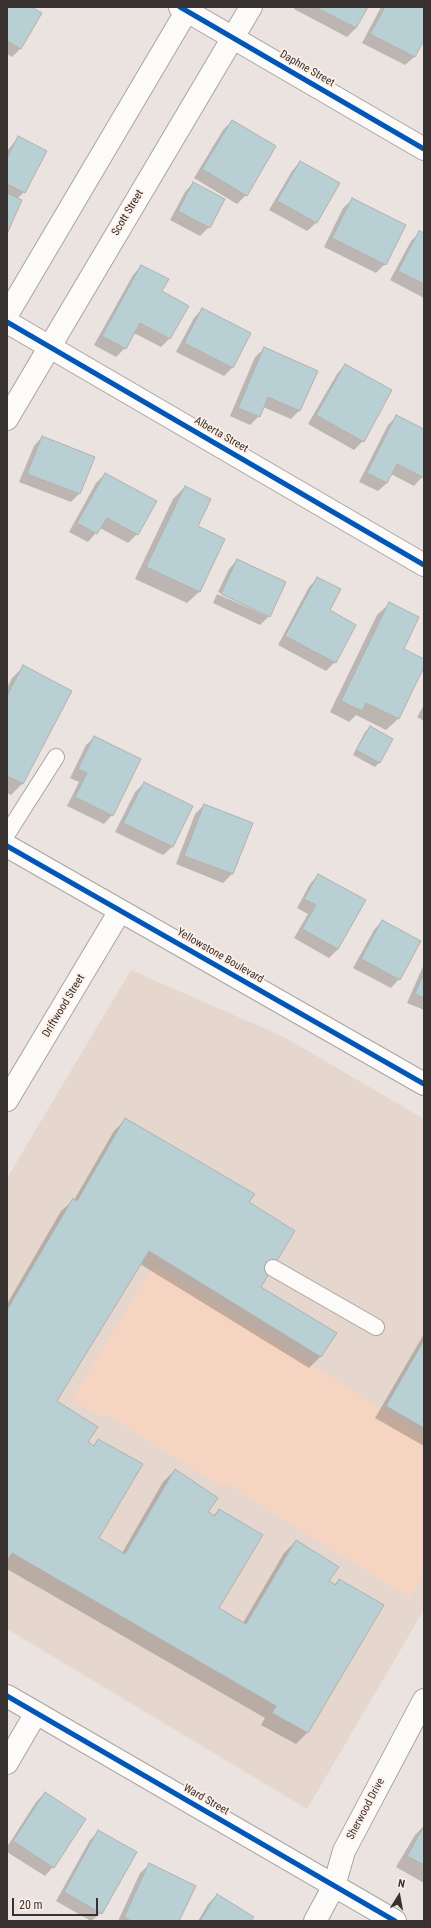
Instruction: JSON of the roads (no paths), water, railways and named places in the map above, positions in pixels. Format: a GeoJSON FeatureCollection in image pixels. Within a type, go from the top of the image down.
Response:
{"type":"FeatureCollection","features":[{"type":"Feature","properties":{"kind":"street","name":"Scott Street"},"geometry":{"type":"LineString","coordinates":[[7,420],[49,346],[251,7]]}},
{"type":"Feature","properties":{"kind":"street","name":"Daphne Street"},"geometry":{"type":"LineString","coordinates":[[185,8],[424,149]]}},
{"type":"Feature","properties":{"kind":"street"},"geometry":{"type":"LineString","coordinates":[[7,314],[185,8]]}},
{"type":"Feature","properties":{"kind":"street","name":"Alberta Street"},"geometry":{"type":"LineString","coordinates":[[7,322],[424,566]]}},
{"type":"Feature","properties":{"kind":"street","name":"Yellowstone Boulevard"},"geometry":{"type":"LineString","coordinates":[[7,846],[424,1084]]}},
{"type":"Feature","properties":{"kind":"street","name":"Driftwood Street"},"geometry":{"type":"LineString","coordinates":[[7,1100],[120,911]]}},
{"type":"Feature","properties":{"kind":"street","name":"Ward Street"},"geometry":{"type":"LineString","coordinates":[[7,1696],[395,1921]]}},
{"type":"Feature","properties":{"kind":"street","name":"Sherwood Drive"},"geometry":{"type":"LineString","coordinates":[[315,1921],[334,1886],[344,1851],[424,1700]]}},
{"type":"Feature","properties":{"kind":"street"},"geometry":{"type":"LineString","coordinates":[[7,1763],[36,1713]]}},
{"type":"Feature","properties":{"kind":"lane"},"geometry":{"type":"LineString","coordinates":[[7,834],[56,757]]}},
{"type":"Feature","properties":{"kind":"lane"},"geometry":{"type":"LineString","coordinates":[[273,1268],[376,1327]]}}]}
